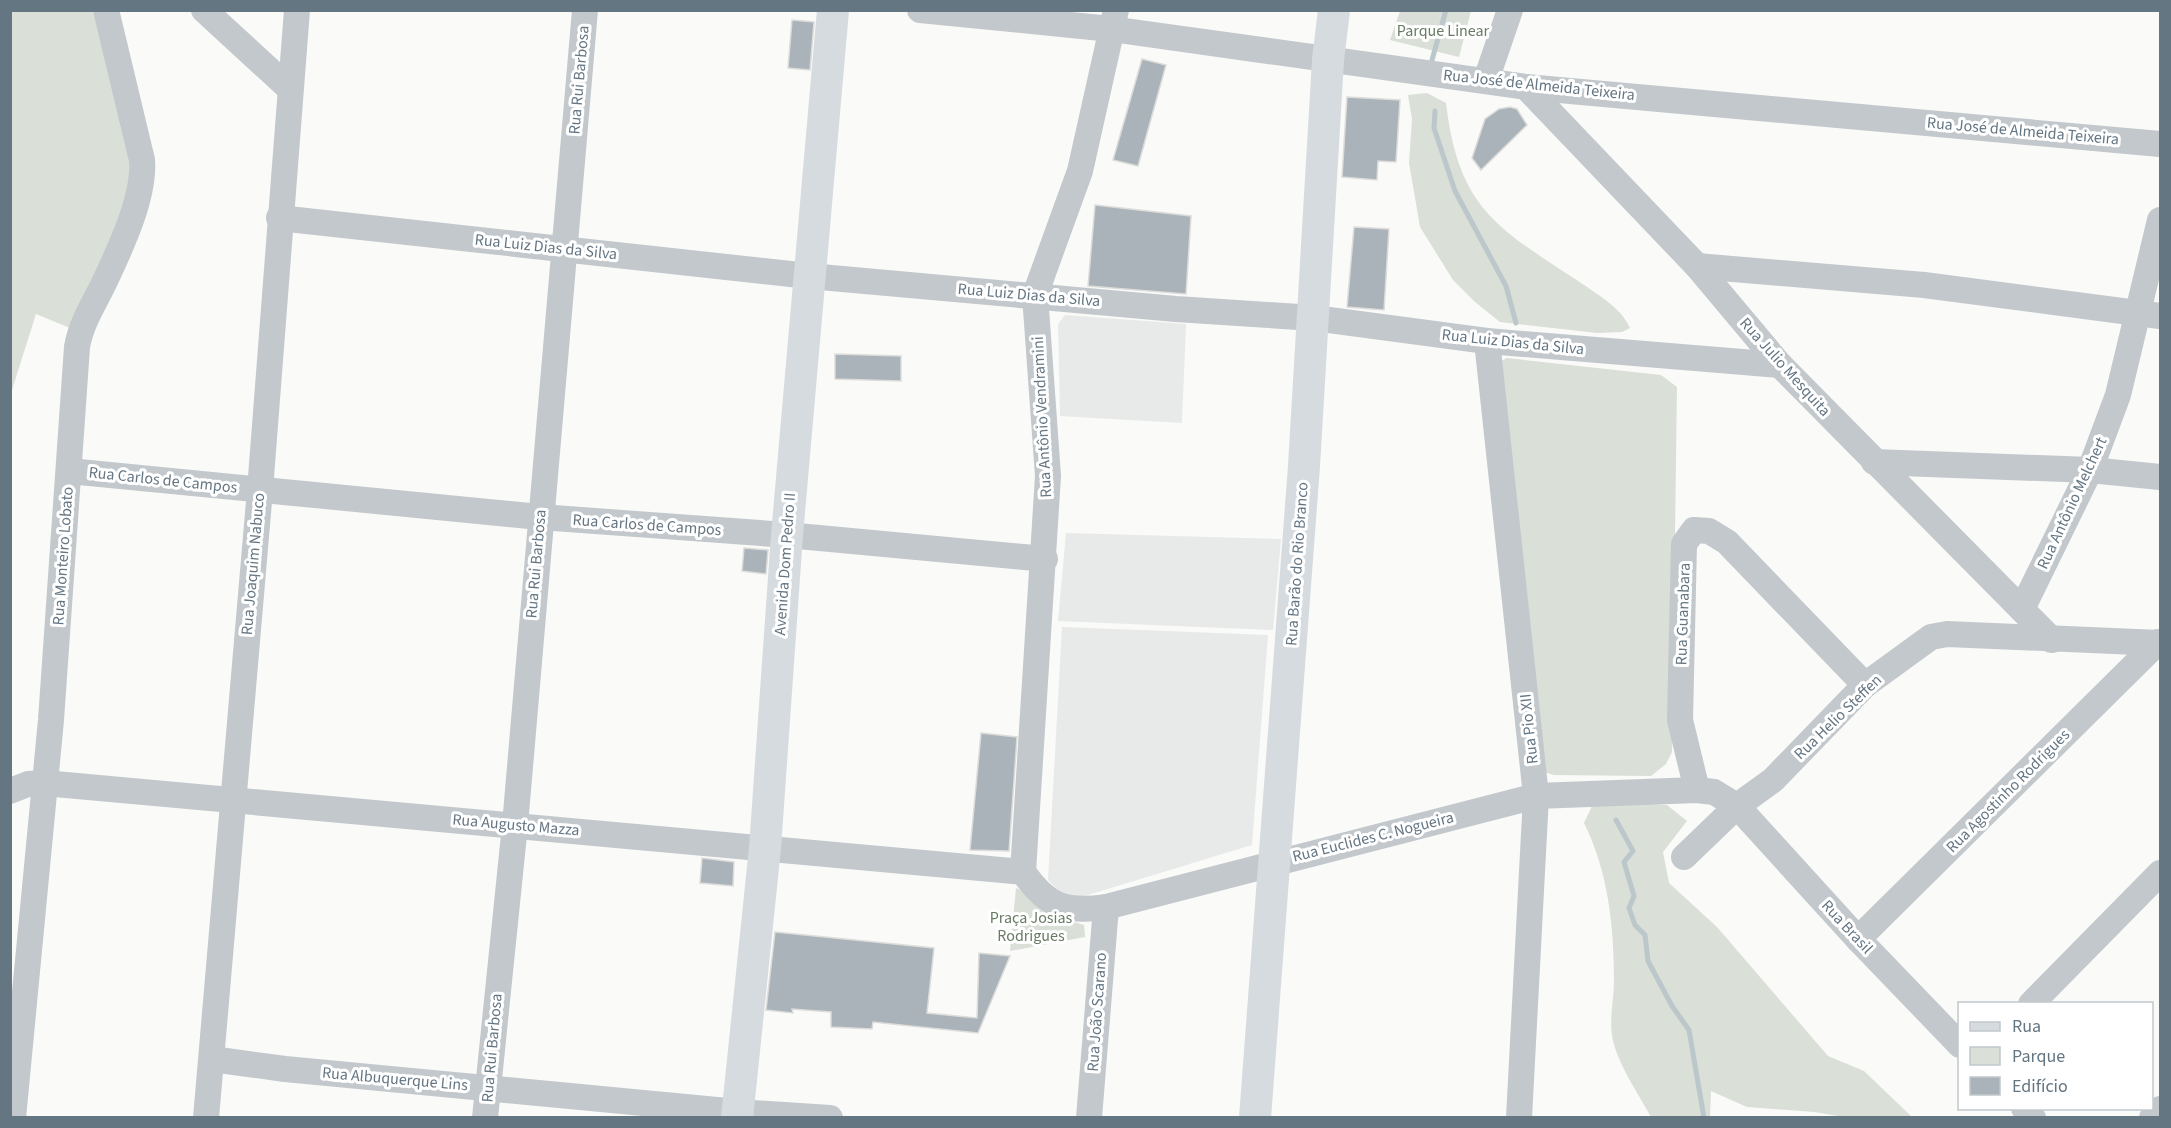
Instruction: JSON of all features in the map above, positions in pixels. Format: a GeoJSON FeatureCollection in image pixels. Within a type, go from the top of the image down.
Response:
{"type":"FeatureCollection","features":[{"type":"Feature","properties":{"kind":"main road","name":"Avenida Dom Pedro II"},"geometry":{"type":"LineString","coordinates":[[738,1115],[765,848],[787,535],[833,10]]}},
{"type":"Feature","properties":{"kind":"main road","name":"Rua Barão do Rio Branco"},"geometry":{"type":"LineString","coordinates":[[1255,1118],[1276,862],[1334,10]]}},
{"type":"Feature","properties":{"kind":"street","name":"Rua Monteiro Lobato"},"geometry":{"type":"LineString","coordinates":[[13,1118],[44,783],[77,347],[80,329],[105,281],[139,199],[144,179],[142,160],[106,10]]}},
{"type":"Feature","properties":{"kind":"street"},"geometry":{"type":"LineString","coordinates":[[204,10],[290,89]]}},
{"type":"Feature","properties":{"kind":"street","name":"Rua Joaquim Nabuco"},"geometry":{"type":"LineString","coordinates":[[206,1118],[260,490],[279,218],[297,10]]}},
{"type":"Feature","properties":{"kind":"street","name":"Rua Rui Barbosa"},"geometry":{"type":"LineString","coordinates":[[485,1118],[514,825],[585,10]]}},
{"type":"Feature","properties":{"kind":"street","name":"Rua José de Almeida Teixeira"},"geometry":{"type":"LineString","coordinates":[[920,10],[1114,20],[1330,53],[1526,87],[2160,144]]}},
{"type":"Feature","properties":{"kind":"street"},"geometry":{"type":"LineString","coordinates":[[1321,10],[1330,53]]}},
{"type":"Feature","properties":{"kind":"street"},"geometry":{"type":"LineString","coordinates":[[1486,80],[1510,10]]}},
{"type":"Feature","properties":{"kind":"street","name":"Rua Antônio Vendramini"},"geometry":{"type":"LineString","coordinates":[[1023,872],[1045,559],[1048,476],[1035,295],[1080,171],[1114,20]]}},
{"type":"Feature","properties":{"kind":"street","name":"Rua Julio Mesquita"},"geometry":{"type":"LineString","coordinates":[[1526,87],[1696,266],[1780,365],[2052,640]]}},
{"type":"Feature","properties":{"kind":"street","name":"Rua Luiz Dias da Silva"},"geometry":{"type":"LineString","coordinates":[[279,218],[809,276],[1176,309],[1314,318],[1487,341],[1780,365]]}},
{"type":"Feature","properties":{"kind":"street","name":"Rua Antônio Melchert"},"geometry":{"type":"LineString","coordinates":[[2022,609],[2090,470],[2149,316],[2160,220]]}},
{"type":"Feature","properties":{"kind":"street"},"geometry":{"type":"LineString","coordinates":[[1696,266],[1924,285],[2149,316]]}},
{"type":"Feature","properties":{"kind":"street","name":"Rua Pio XII"},"geometry":{"type":"LineString","coordinates":[[1487,341],[1536,796],[1519,1118]]}},
{"type":"Feature","properties":{"kind":"street"},"geometry":{"type":"LineString","coordinates":[[1874,462],[2090,470],[2160,477]]}},
{"type":"Feature","properties":{"kind":"street","name":"Rua Carlos de Campos"},"geometry":{"type":"LineString","coordinates":[[69,471],[540,517],[787,535],[1045,559]]}},
{"type":"Feature","properties":{"kind":"street","name":"Rua Guanabara"},"geometry":{"type":"LineString","coordinates":[[1697,790],[1680,720],[1684,544],[1694,530],[1709,531],[1727,542],[1865,685]]}},
{"type":"Feature","properties":{"kind":"street","name":"Rua Helio Steffen"},"geometry":{"type":"LineString","coordinates":[[1684,857],[1737,806],[1773,780],[1865,685],[1931,637],[1947,634],[2159,643]]}},
{"type":"Feature","properties":{"kind":"street","name":"Rua Agostinho Rodrigues"},"geometry":{"type":"LineString","coordinates":[[1858,939],[2159,643]]}},
{"type":"Feature","properties":{"kind":"street","name":"Rua Augusto Mazza"},"geometry":{"type":"LineString","coordinates":[[10,791],[28,784],[44,783],[1023,872]]}},
{"type":"Feature","properties":{"kind":"street","name":"Rua Euclides C. Nogueira"},"geometry":{"type":"LineString","coordinates":[[1023,872],[1037,892],[1054,903],[1078,911],[1106,907],[1536,796],[1697,790],[1714,792],[1737,806]]}},
{"type":"Feature","properties":{"kind":"street","name":"Rua Brasil"},"geometry":{"type":"LineString","coordinates":[[1737,806],[1858,939],[1958,1044]]}},
{"type":"Feature","properties":{"kind":"street"},"geometry":{"type":"LineString","coordinates":[[2033,1002],[2160,873]]}},
{"type":"Feature","properties":{"kind":"street","name":"Rua João Scarano"},"geometry":{"type":"LineString","coordinates":[[1089,1118],[1106,907]]}},
{"type":"Feature","properties":{"kind":"street","name":"Rua Albuquerque Lins"},"geometry":{"type":"LineString","coordinates":[[212,1059],[285,1069],[488,1087],[738,1115],[830,1118]]}},
{"type":"Feature","properties":{"kind":"street"},"geometry":{"type":"LineString","coordinates":[[2152,1118],[2160,1108]]}},
{"type":"Feature","properties":{"kind":"shaded area"},"geometry":{"type":"Polygon","coordinates":[[[1065,315],[1186,324],[1182,423],[1060,416],[1058,324],[1065,315]]]}},
{"type":"Feature","properties":{"kind":"shaded area"},"geometry":{"type":"Polygon","coordinates":[[[1066,533],[1281,539],[1273,630],[1058,621],[1066,533]]]}},
{"type":"Feature","properties":{"kind":"shaded area"},"geometry":{"type":"Polygon","coordinates":[[[1062,627],[1268,635],[1252,845],[1078,898],[1058,890],[1048,880],[1062,627]]]}},
{"type":"Feature","properties":{"kind":"green space"},"geometry":{"type":"Polygon","coordinates":[[[11,11],[93,11],[133,160],[134,198],[70,328],[36,314],[11,393],[11,11]]]}},
{"type":"Feature","properties":{"kind":"green space","name":"Parque Linear"},"geometry":{"type":"Polygon","coordinates":[[[1400,11],[1471,11],[1459,57],[1390,40],[1400,11]]]}},
{"type":"Feature","properties":{"kind":"green space"},"geometry":{"type":"Polygon","coordinates":[[[1427,93],[1446,103],[1452,140],[1461,170],[1473,194],[1488,214],[1507,232],[1610,304],[1622,315],[1630,328],[1622,332],[1597,333],[1500,322],[1453,280],[1420,227],[1409,163],[1412,119],[1408,95],[1427,93]]]}},
{"type":"Feature","properties":{"kind":"green space"},"geometry":{"type":"Polygon","coordinates":[[[1507,358],[1661,375],[1677,387],[1672,752],[1666,764],[1651,776],[1554,775],[1544,772],[1497,363],[1507,358]]]}},
{"type":"Feature","properties":{"kind":"green space"},"geometry":{"type":"Polygon","coordinates":[[[1622,802],[1667,805],[1687,821],[1663,852],[1669,883],[1717,927],[1828,1056],[1864,1071],[1912,1117],[1844,1117],[1814,1112],[1747,1107],[1711,1091],[1710,1117],[1651,1117],[1622,1066],[1615,1048],[1611,1022],[1614,960],[1611,919],[1599,860],[1584,823],[1592,806],[1622,802]]]}},
{"type":"Feature","properties":{"kind":"green space","name":"Praça Josias Rodrigues"},"geometry":{"type":"Polygon","coordinates":[[[1016,888],[1048,914],[1084,925],[1085,937],[1010,951],[1016,888]]]}},
{"type":"Feature","properties":{"kind":"building"},"geometry":{"type":"Polygon","coordinates":[[[792,20],[814,22],[810,70],[788,68],[792,20]]]}},
{"type":"Feature","properties":{"kind":"building"},"geometry":{"type":"Polygon","coordinates":[[[1142,59],[1166,65],[1138,166],[1113,160],[1142,59]]]}},
{"type":"Feature","properties":{"kind":"building"},"geometry":{"type":"Polygon","coordinates":[[[1347,97],[1400,100],[1396,162],[1378,161],[1377,180],[1342,177],[1347,97]]]}},
{"type":"Feature","properties":{"kind":"building"},"geometry":{"type":"Polygon","coordinates":[[[1510,107],[1517,109],[1527,125],[1481,170],[1472,158],[1485,119],[1499,109],[1510,107]]]}},
{"type":"Feature","properties":{"kind":"building"},"geometry":{"type":"Polygon","coordinates":[[[1095,205],[1191,216],[1186,294],[1088,286],[1095,205]]]}},
{"type":"Feature","properties":{"kind":"building"},"geometry":{"type":"Polygon","coordinates":[[[1354,227],[1389,229],[1384,310],[1347,307],[1354,227]]]}},
{"type":"Feature","properties":{"kind":"building"},"geometry":{"type":"Polygon","coordinates":[[[835,354],[901,356],[901,381],[835,379],[835,354]]]}},
{"type":"Feature","properties":{"kind":"building"},"geometry":{"type":"Polygon","coordinates":[[[744,548],[768,550],[766,574],[742,571],[744,548]]]}},
{"type":"Feature","properties":{"kind":"building"},"geometry":{"type":"Polygon","coordinates":[[[981,733],[1017,737],[1009,851],[970,850],[981,733]]]}},
{"type":"Feature","properties":{"kind":"building"},"geometry":{"type":"Polygon","coordinates":[[[702,858],[734,862],[733,886],[700,883],[702,858]]]}},
{"type":"Feature","properties":{"kind":"building"},"geometry":{"type":"Polygon","coordinates":[[[775,932],[934,948],[927,1013],[977,1018],[979,953],[1010,956],[978,1033],[873,1022],[872,1029],[831,1027],[831,1012],[792,1009],[793,1013],[766,1010],[775,932]]]}},
{"type":"Feature","properties":{"kind":"waterway"},"geometry":{"type":"LineString","coordinates":[[1432,60],[1446,10]]}},
{"type":"Feature","properties":{"kind":"waterway"},"geometry":{"type":"LineString","coordinates":[[1435,111],[1434,128],[1455,191],[1506,286],[1516,323]]}},
{"type":"Feature","properties":{"kind":"waterway"},"geometry":{"type":"LineString","coordinates":[[1616,820],[1633,851],[1624,862],[1634,896],[1629,908],[1635,925],[1645,935],[1648,961],[1672,1006],[1689,1030],[1704,1118]]}}]}
